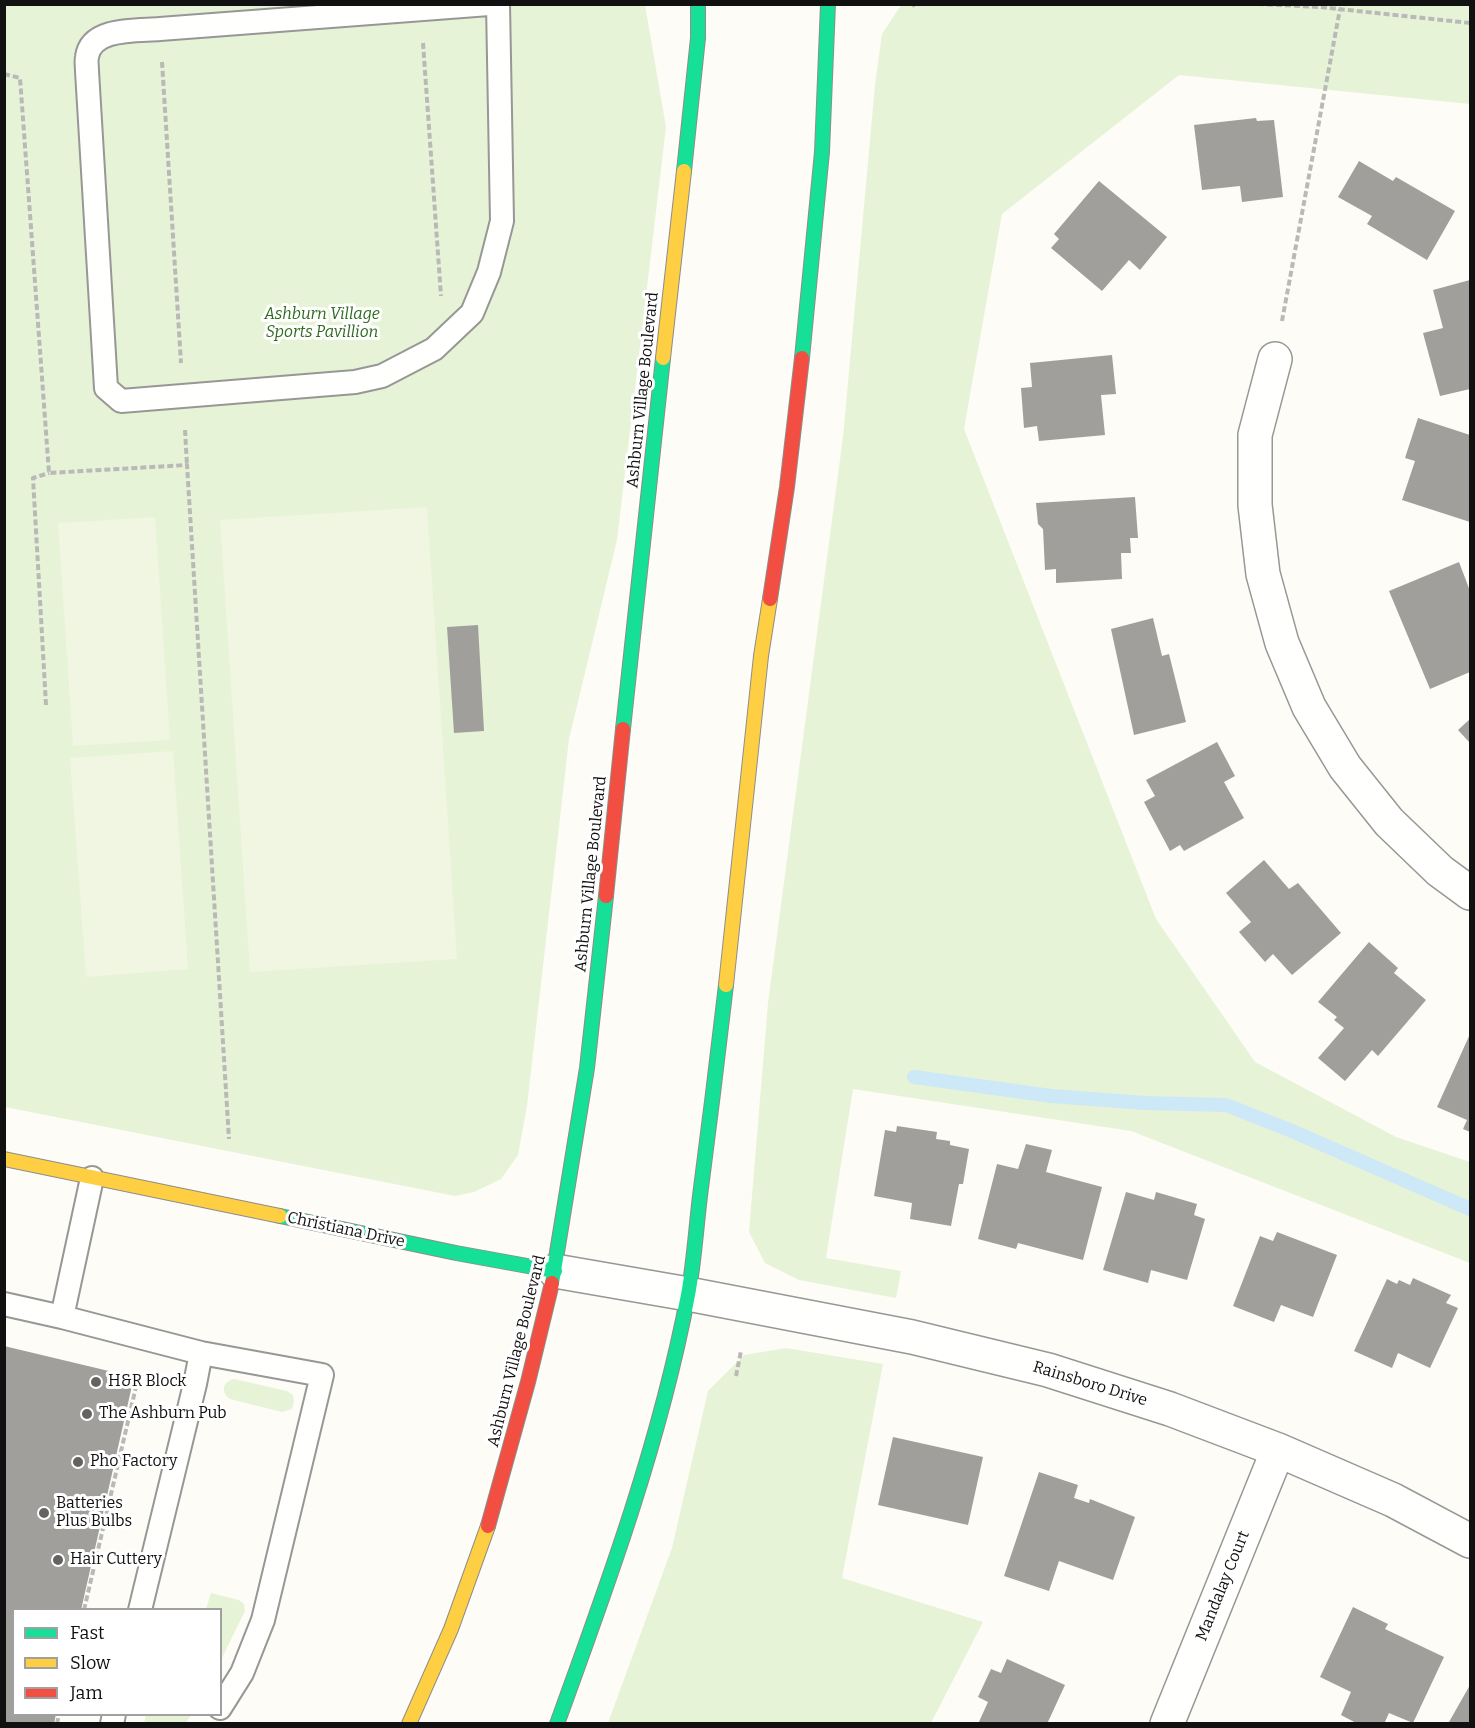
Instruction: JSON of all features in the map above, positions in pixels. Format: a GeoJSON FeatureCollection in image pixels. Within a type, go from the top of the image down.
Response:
{"type":"FeatureCollection","features":[{"type":"Feature","properties":{"kind":"main road","name":"Ashburn Village Boulevard"},"geometry":{"type":"LineString","coordinates":[[409,1724],[451,1629],[490,1518],[528,1382],[555,1271],[588,1057],[697,50],[698,4]]}},
{"type":"Feature","properties":{"kind":"main road"},"geometry":{"type":"LineString","coordinates":[[557,1724],[638,1496],[688,1294],[717,1063],[762,656],[787,487],[808,306],[822,152],[828,4]]}},
{"type":"Feature","properties":{"kind":"main road","name":"Christiana Drive"},"geometry":{"type":"LineString","coordinates":[[4,1159],[555,1271]]}},
{"type":"Feature","properties":{"kind":"street"},"geometry":{"type":"LineString","coordinates":[[1275,359],[1255,435],[1255,505],[1263,574],[1282,643],[1309,707],[1345,768],[1389,822],[1440,871],[1470,893]]}},
{"type":"Feature","properties":{"kind":"street","name":"Christiana Drive"},"geometry":{"type":"LineString","coordinates":[[555,1271],[688,1294]]}},
{"type":"Feature","properties":{"kind":"street","name":"Rainsboro Drive"},"geometry":{"type":"LineString","coordinates":[[688,1294],[912,1337],[1048,1370],[1170,1409],[1278,1450],[1393,1500],[1470,1541]]}},
{"type":"Feature","properties":{"kind":"street","name":"Mandalay Court"},"geometry":{"type":"LineString","coordinates":[[1167,1724],[1278,1450]]}},
{"type":"Feature","properties":{"kind":"lane"},"geometry":{"type":"LineString","coordinates":[[489,4],[107,34],[93,42],[87,56],[106,388],[121,401],[355,382],[382,376],[434,349],[472,313],[489,272],[502,221],[498,4]]}},
{"type":"Feature","properties":{"kind":"lane"},"geometry":{"type":"LineString","coordinates":[[62,1317],[92,1178]]}},
{"type":"Feature","properties":{"kind":"lane"},"geometry":{"type":"LineString","coordinates":[[4,1304],[201,1353],[322,1375],[262,1620],[242,1673],[222,1705]]}},
{"type":"Feature","properties":{"kind":"lane"},"geometry":{"type":"LineString","coordinates":[[140,1608],[201,1353]]}},
{"type":"Feature","properties":{"kind":"path"},"geometry":{"type":"LineString","coordinates":[[1258,4],[1340,9],[1470,22]]}},
{"type":"Feature","properties":{"kind":"path"},"geometry":{"type":"LineString","coordinates":[[1275,359],[1340,9]]}},
{"type":"Feature","properties":{"kind":"path"},"geometry":{"type":"LineString","coordinates":[[394,12],[423,40],[444,339]]}},
{"type":"Feature","properties":{"kind":"path"},"geometry":{"type":"LineString","coordinates":[[160,29],[229,1139]]}},
{"type":"Feature","properties":{"kind":"path"},"geometry":{"type":"LineString","coordinates":[[4,74],[20,78],[49,473]]}},
{"type":"Feature","properties":{"kind":"path"},"geometry":{"type":"LineString","coordinates":[[46,705],[33,478],[49,473],[187,465]]}},
{"type":"Feature","properties":{"kind":"path"},"geometry":{"type":"LineString","coordinates":[[736,1377],[741,1351]]}},
{"type":"Feature","properties":{"kind":"path"},"geometry":{"type":"LineString","coordinates":[[84,1608],[139,1374],[127,1371]]}},
{"type":"Feature","properties":{"kind":"green space","name":"Ashburn Village Sports Pavillion"},"geometry":{"type":"Polygon","coordinates":[[[4,5],[645,5],[666,127],[617,540],[569,739],[527,1106],[518,1155],[501,1179],[474,1192],[455,1196],[5,1107],[4,5]]]}},
{"type":"Feature","properties":{"kind":"green space"},"geometry":{"type":"Polygon","coordinates":[[[901,5],[1470,5],[1470,104],[1179,75],[1002,214],[964,429],[1156,919],[1255,1062],[1396,1137],[1470,1162],[1470,1263],[1131,1131],[853,1089],[826,1258],[901,1271],[896,1298],[799,1280],[765,1263],[749,1232],[768,1003],[843,437],[875,85],[882,34],[901,5]]]}},
{"type":"Feature","properties":{"kind":"green space"},"geometry":{"type":"Polygon","coordinates":[[[427,507],[457,959],[250,972],[220,520],[427,507]]]}},
{"type":"Feature","properties":{"kind":"green space"},"geometry":{"type":"Polygon","coordinates":[[[155,517],[170,740],[73,746],[58,523],[155,517]]]}},
{"type":"Feature","properties":{"kind":"green space"},"geometry":{"type":"Polygon","coordinates":[[[173,751],[188,969],[86,977],[70,758],[173,751]]]}},
{"type":"Feature","properties":{"kind":"green space"},"geometry":{"type":"Polygon","coordinates":[[[786,1348],[883,1364],[842,1578],[983,1622],[931,1723],[608,1723],[672,1548],[708,1391],[744,1355],[786,1348]]]}},
{"type":"Feature","properties":{"kind":"green space"},"geometry":{"type":"Polygon","coordinates":[[[234,1379],[287,1391],[293,1395],[292,1409],[282,1412],[230,1399],[224,1387],[227,1382],[234,1379]]]}},
{"type":"Feature","properties":{"kind":"green space"},"geometry":{"type":"Polygon","coordinates":[[[211,1593],[239,1600],[244,1604],[245,1611],[222,1658],[222,1608],[206,1608],[211,1593]]]}},
{"type":"Feature","properties":{"kind":"green space"},"geometry":{"type":"Polygon","coordinates":[[[146,1716],[190,1716],[186,1723],[144,1723],[146,1716]]]}},
{"type":"Feature","properties":{"kind":"building"},"geometry":{"type":"Polygon","coordinates":[[[1256,118],[1257,121],[1274,120],[1283,197],[1242,202],[1240,186],[1202,190],[1194,125],[1256,118]]]}},
{"type":"Feature","properties":{"kind":"building"},"geometry":{"type":"Polygon","coordinates":[[[1359,161],[1393,181],[1396,177],[1455,211],[1427,260],[1367,224],[1372,216],[1338,197],[1359,161]]]}},
{"type":"Feature","properties":{"kind":"building"},"geometry":{"type":"Polygon","coordinates":[[[1099,181],[1167,237],[1140,270],[1129,260],[1102,291],[1051,248],[1059,239],[1054,234],[1099,181]]]}},
{"type":"Feature","properties":{"kind":"building"},"geometry":{"type":"Polygon","coordinates":[[[1470,280],[1470,389],[1440,396],[1423,333],[1443,328],[1433,290],[1470,280]]]}},
{"type":"Feature","properties":{"kind":"building"},"geometry":{"type":"Polygon","coordinates":[[[1112,355],[1116,394],[1101,395],[1105,435],[1039,441],[1037,426],[1024,428],[1021,388],[1032,387],[1030,363],[1112,355]]]}},
{"type":"Feature","properties":{"kind":"building"},"geometry":{"type":"Polygon","coordinates":[[[1418,418],[1470,435],[1470,522],[1402,500],[1415,461],[1405,458],[1418,418]]]}},
{"type":"Feature","properties":{"kind":"building"},"geometry":{"type":"Polygon","coordinates":[[[1135,497],[1138,538],[1130,538],[1131,553],[1121,553],[1122,579],[1056,583],[1056,569],[1045,570],[1043,529],[1038,524],[1036,503],[1135,497]]]}},
{"type":"Feature","properties":{"kind":"building"},"geometry":{"type":"Polygon","coordinates":[[[1459,562],[1470,591],[1470,672],[1430,689],[1389,591],[1459,562]]]}},
{"type":"Feature","properties":{"kind":"building"},"geometry":{"type":"Polygon","coordinates":[[[1153,618],[1162,656],[1169,654],[1186,722],[1134,735],[1111,629],[1153,618]]]}},
{"type":"Feature","properties":{"kind":"building"},"geometry":{"type":"Polygon","coordinates":[[[478,625],[484,731],[454,733],[447,627],[478,625]]]}},
{"type":"Feature","properties":{"kind":"building"},"geometry":{"type":"Polygon","coordinates":[[[1470,719],[1470,743],[1458,730],[1470,719]]]}},
{"type":"Feature","properties":{"kind":"building"},"geometry":{"type":"Polygon","coordinates":[[[1217,742],[1235,776],[1224,782],[1244,818],[1184,851],[1180,845],[1170,851],[1144,802],[1155,796],[1146,780],[1217,742]]]}},
{"type":"Feature","properties":{"kind":"building"},"geometry":{"type":"Polygon","coordinates":[[[1264,860],[1289,889],[1298,883],[1341,933],[1292,975],[1273,954],[1265,962],[1239,932],[1251,922],[1226,893],[1264,860]]]}},
{"type":"Feature","properties":{"kind":"building"},"geometry":{"type":"Polygon","coordinates":[[[1369,942],[1398,968],[1394,973],[1426,1000],[1378,1056],[1372,1050],[1345,1081],[1318,1058],[1344,1028],[1334,1020],[1337,1017],[1318,1002],[1369,942]]]}},
{"type":"Feature","properties":{"kind":"building"},"geometry":{"type":"Polygon","coordinates":[[[1470,1034],[1470,1132],[1463,1129],[1467,1120],[1437,1107],[1470,1034]]]}},
{"type":"Feature","properties":{"kind":"building"},"geometry":{"type":"Polygon","coordinates":[[[897,1126],[937,1132],[936,1139],[950,1141],[950,1145],[969,1149],[963,1184],[959,1184],[951,1226],[910,1219],[912,1203],[874,1196],[885,1130],[896,1132],[897,1126]]]}},
{"type":"Feature","properties":{"kind":"building"},"geometry":{"type":"Polygon","coordinates":[[[1026,1144],[1052,1150],[1046,1172],[1102,1187],[1083,1260],[1018,1243],[1016,1249],[978,1239],[997,1164],[1018,1169],[1026,1144]]]}},
{"type":"Feature","properties":{"kind":"building"},"geometry":{"type":"Polygon","coordinates":[[[1126,1192],[1154,1200],[1156,1192],[1197,1204],[1194,1215],[1205,1219],[1187,1280],[1151,1270],[1148,1283],[1103,1270],[1126,1192]]]}},
{"type":"Feature","properties":{"kind":"building"},"geometry":{"type":"Polygon","coordinates":[[[1277,1232],[1337,1255],[1313,1317],[1281,1305],[1274,1322],[1233,1306],[1260,1236],[1273,1241],[1277,1232]]]}},
{"type":"Feature","properties":{"kind":"building"},"geometry":{"type":"Polygon","coordinates":[[[1413,1278],[1451,1295],[1446,1303],[1458,1308],[1430,1368],[1398,1353],[1392,1368],[1354,1351],[1387,1279],[1397,1284],[1399,1280],[1410,1285],[1413,1278]]]}},
{"type":"Feature","properties":{"kind":"building"},"geometry":{"type":"Polygon","coordinates":[[[4,1346],[134,1377],[81,1608],[12,1608],[12,1716],[56,1716],[54,1724],[4,1724],[4,1346]]]}},
{"type":"Feature","properties":{"kind":"building"},"geometry":{"type":"Polygon","coordinates":[[[893,1437],[983,1457],[968,1525],[878,1505],[893,1437]]]}},
{"type":"Feature","properties":{"kind":"building"},"geometry":{"type":"Polygon","coordinates":[[[1039,1472],[1078,1485],[1074,1498],[1089,1503],[1090,1499],[1135,1517],[1113,1580],[1059,1561],[1049,1591],[1004,1576],[1039,1472]]]}},
{"type":"Feature","properties":{"kind":"building"},"geometry":{"type":"Polygon","coordinates":[[[1353,1607],[1388,1624],[1385,1629],[1444,1657],[1413,1723],[1389,1713],[1384,1724],[1358,1724],[1341,1715],[1351,1692],[1320,1677],[1353,1607]]]}},
{"type":"Feature","properties":{"kind":"building"},"geometry":{"type":"Polygon","coordinates":[[[1007,1659],[1065,1685],[1047,1724],[978,1724],[988,1702],[978,1697],[991,1669],[1001,1673],[1007,1659]]]}},
{"type":"Feature","properties":{"kind":"building"},"geometry":{"type":"Polygon","coordinates":[[[1470,1685],[1470,1724],[1451,1724],[1449,1722],[1470,1685]]]}},
{"type":"Feature","properties":{"kind":"waterway"},"geometry":{"type":"LineString","coordinates":[[914,1077],[1051,1096],[1146,1103],[1226,1105],[1292,1131],[1470,1209]]}},
{"type":"Feature","properties":{"kind":"traffic: fast"},"geometry":{"type":"LineString","coordinates":[[684,171],[698,38],[698,4]]}},
{"type":"Feature","properties":{"kind":"traffic: fast"},"geometry":{"type":"LineString","coordinates":[[802,358],[822,152],[828,4]]}},
{"type":"Feature","properties":{"kind":"traffic: fast"},"geometry":{"type":"LineString","coordinates":[[623,729],[663,358]]}},
{"type":"Feature","properties":{"kind":"traffic: fast"},"geometry":{"type":"LineString","coordinates":[[552,1283],[587,1068],[606,896]]}},
{"type":"Feature","properties":{"kind":"traffic: fast"},"geometry":{"type":"LineString","coordinates":[[557,1724],[631,1512],[648,1458],[676,1350],[692,1271],[726,985]]}},
{"type":"Feature","properties":{"kind":"traffic: fast"},"geometry":{"type":"LineString","coordinates":[[280,1216],[555,1271]]}},
{"type":"Feature","properties":{"kind":"traffic: slow"},"geometry":{"type":"LineString","coordinates":[[663,358],[684,171]]}},
{"type":"Feature","properties":{"kind":"traffic: slow"},"geometry":{"type":"LineString","coordinates":[[726,985],[761,656],[770,599]]}},
{"type":"Feature","properties":{"kind":"traffic: slow"},"geometry":{"type":"LineString","coordinates":[[4,1159],[280,1216]]}},
{"type":"Feature","properties":{"kind":"traffic: slow"},"geometry":{"type":"LineString","coordinates":[[409,1724],[451,1629],[488,1526]]}},
{"type":"Feature","properties":{"kind":"traffic: jam"},"geometry":{"type":"LineString","coordinates":[[770,599],[787,487],[802,358]]}},
{"type":"Feature","properties":{"kind":"traffic: jam"},"geometry":{"type":"LineString","coordinates":[[606,896],[623,729]]}},
{"type":"Feature","properties":{"kind":"traffic: jam"},"geometry":{"type":"LineString","coordinates":[[488,1526],[528,1382],[552,1283]]}},
{"type":"Feature","properties":{"kind":"place","name":"H&R Block"},"geometry":{"type":"Point","coordinates":[96,1382]}},
{"type":"Feature","properties":{"kind":"place","name":"The Ashburn Pub"},"geometry":{"type":"Point","coordinates":[87,1414]}},
{"type":"Feature","properties":{"kind":"place","name":"Pho Factory"},"geometry":{"type":"Point","coordinates":[78,1462]}},
{"type":"Feature","properties":{"kind":"place","name":"Batteries Plus Bulbs"},"geometry":{"type":"Point","coordinates":[44,1513]}},
{"type":"Feature","properties":{"kind":"place","name":"Hair Cuttery"},"geometry":{"type":"Point","coordinates":[58,1560]}}]}
